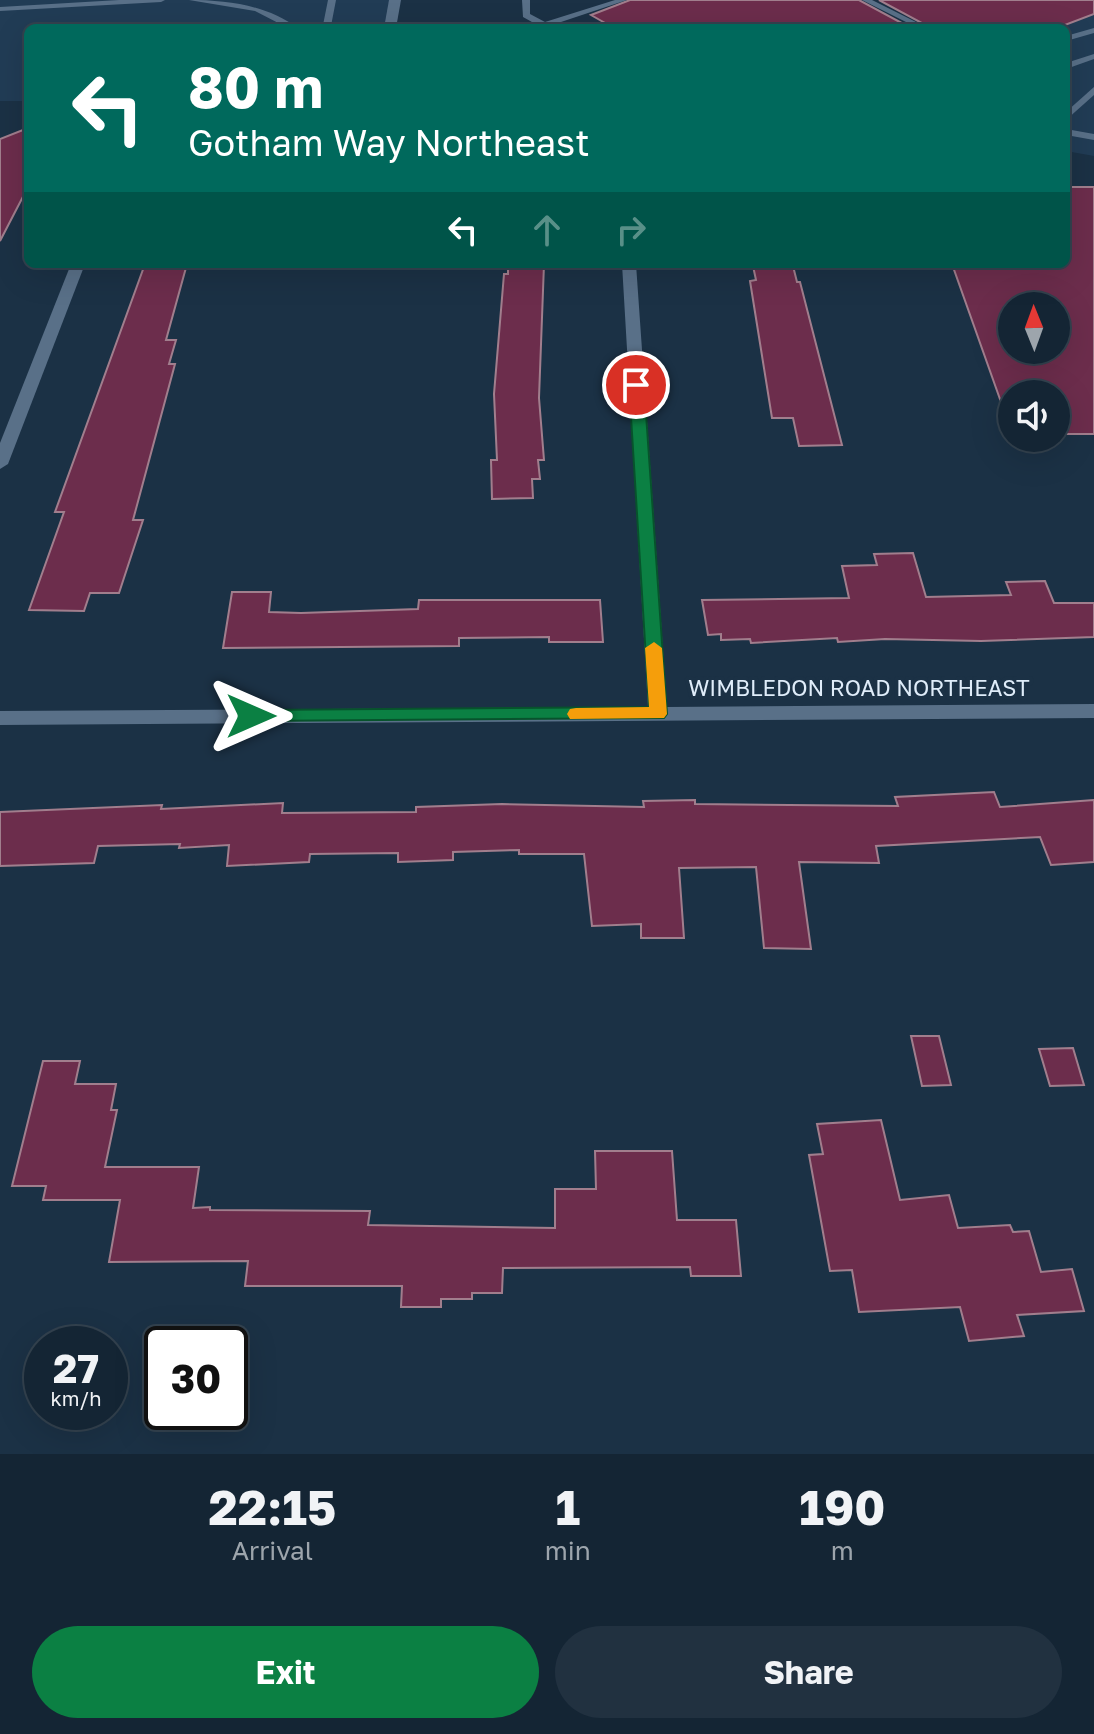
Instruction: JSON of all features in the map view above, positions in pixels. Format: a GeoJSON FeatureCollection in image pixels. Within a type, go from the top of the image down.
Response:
{"type":"FeatureCollection","features":[{"type":"Feature","properties":{"kind":"street"},"geometry":{"type":"LineString","coordinates":[[391,24],[395,0]]}},
{"type":"Feature","properties":{"kind":"street"},"geometry":{"type":"LineString","coordinates":[[0,464],[76,268]]}},
{"type":"Feature","properties":{"kind":"street"},"geometry":{"type":"LineString","coordinates":[[629,268],[658,714]]}},
{"type":"Feature","properties":{"kind":"street","name":"WIMBLEDON ROAD NORTHEAST"},"geometry":{"type":"LineString","coordinates":[[0,718],[1094,711]]}},
{"type":"Feature","properties":{"kind":"lane"},"geometry":{"type":"LineString","coordinates":[[0,9],[161,0]]}},
{"type":"Feature","properties":{"kind":"lane"},"geometry":{"type":"LineString","coordinates":[[193,0],[273,12],[289,24]]}},
{"type":"Feature","properties":{"kind":"lane"},"geometry":{"type":"LineString","coordinates":[[327,24],[332,0]]}},
{"type":"Feature","properties":{"kind":"lane"},"geometry":{"type":"LineString","coordinates":[[526,0],[526,15],[544,24]]}},
{"type":"Feature","properties":{"kind":"lane"},"geometry":{"type":"LineString","coordinates":[[554,24],[623,0]]}},
{"type":"Feature","properties":{"kind":"lane"},"geometry":{"type":"LineString","coordinates":[[866,0],[916,24]]}},
{"type":"Feature","properties":{"kind":"lane"},"geometry":{"type":"LineString","coordinates":[[1070,38],[1094,30]]}},
{"type":"Feature","properties":{"kind":"lane"},"geometry":{"type":"LineString","coordinates":[[1070,65],[1094,56]]}},
{"type":"Feature","properties":{"kind":"lane"},"geometry":{"type":"LineString","coordinates":[[1070,113],[1094,90]]}},
{"type":"Feature","properties":{"kind":"lane"},"geometry":{"type":"LineString","coordinates":[[1070,133],[1094,137]]}},
{"type":"Feature","properties":{"kind":"shaded area"},"geometry":{"type":"Polygon","coordinates":[[[0,0],[399,0],[396,24],[24,24],[24,101],[0,101],[0,0]]]}},
{"type":"Feature","properties":{"kind":"shaded area"},"geometry":{"type":"Polygon","coordinates":[[[1094,0],[1094,156],[1070,152],[1070,24],[1013,24],[1094,0]]]}},
{"type":"Feature","properties":{"kind":"building"},"geometry":{"type":"Polygon","coordinates":[[[630,0],[859,0],[904,24],[607,24],[591,15],[630,0]]]}},
{"type":"Feature","properties":{"kind":"building"},"geometry":{"type":"Polygon","coordinates":[[[879,0],[1094,0],[1094,14],[1068,24],[924,24],[879,0]]]}},
{"type":"Feature","properties":{"kind":"building"},"geometry":{"type":"Polygon","coordinates":[[[24,130],[24,195],[0,241],[0,139],[24,130]]]}},
{"type":"Feature","properties":{"kind":"building"},"geometry":{"type":"Polygon","coordinates":[[[1070,187],[1094,187],[1094,434],[1070,434],[1070,380],[998,380],[998,394],[953,268],[1070,268],[1070,187]]]}},
{"type":"Feature","properties":{"kind":"building"},"geometry":{"type":"Polygon","coordinates":[[[144,268],[186,268],[166,340],[176,340],[169,364],[175,364],[133,520],[143,520],[119,593],[90,593],[84,611],[29,610],[64,512],[55,512],[144,268]]]}},
{"type":"Feature","properties":{"kind":"building"},"geometry":{"type":"Polygon","coordinates":[[[508,268],[544,268],[539,398],[544,460],[538,460],[540,479],[532,479],[533,498],[492,499],[491,460],[497,460],[494,394],[504,274],[508,274],[508,268]]]}},
{"type":"Feature","properties":{"kind":"building"},"geometry":{"type":"Polygon","coordinates":[[[753,268],[794,268],[797,282],[800,282],[842,445],[799,446],[793,418],[772,418],[750,281],[756,280],[753,268]]]}},
{"type":"Feature","properties":{"kind":"building"},"geometry":{"type":"Polygon","coordinates":[[[913,553],[926,597],[1011,595],[1006,582],[1045,581],[1054,603],[1094,603],[1094,637],[838,642],[837,638],[751,643],[750,639],[721,640],[721,634],[708,635],[702,600],[849,598],[842,566],[877,565],[874,554],[913,553]]]}},
{"type":"Feature","properties":{"kind":"building"},"geometry":{"type":"Polygon","coordinates":[[[232,592],[271,592],[269,612],[301,613],[418,609],[419,600],[600,600],[603,642],[549,642],[549,637],[459,638],[459,646],[223,648],[232,592]]]}},
{"type":"Feature","properties":{"kind":"building"},"geometry":{"type":"Polygon","coordinates":[[[994,792],[1000,807],[1094,800],[1094,862],[1051,865],[1040,837],[876,846],[879,863],[799,862],[811,949],[764,948],[756,867],[679,868],[684,938],[641,938],[641,924],[592,926],[584,854],[519,854],[519,850],[453,852],[453,860],[398,862],[398,853],[310,854],[309,862],[227,866],[229,845],[179,848],[180,844],[98,846],[94,863],[0,866],[0,812],[283,803],[282,813],[416,812],[416,807],[502,804],[644,807],[643,801],[695,800],[695,804],[898,806],[895,797],[994,792]]]}},
{"type":"Feature","properties":{"kind":"building"},"geometry":{"type":"Polygon","coordinates":[[[911,1036],[939,1036],[951,1085],[922,1086],[911,1036]]]}},
{"type":"Feature","properties":{"kind":"building"},"geometry":{"type":"Polygon","coordinates":[[[1073,1048],[1084,1085],[1050,1086],[1039,1049],[1073,1048]]]}},
{"type":"Feature","properties":{"kind":"building"},"geometry":{"type":"Polygon","coordinates":[[[43,1061],[80,1061],[75,1084],[116,1084],[111,1110],[117,1110],[105,1167],[199,1167],[193,1208],[370,1211],[368,1225],[555,1228],[555,1189],[596,1189],[595,1151],[672,1151],[677,1220],[736,1220],[741,1276],[691,1276],[690,1267],[503,1268],[502,1293],[472,1293],[472,1299],[441,1299],[441,1307],[401,1307],[402,1286],[245,1286],[248,1261],[109,1262],[120,1200],[43,1200],[46,1186],[12,1186],[43,1061]]]}},
{"type":"Feature","properties":{"kind":"building"},"geometry":{"type":"Polygon","coordinates":[[[881,1120],[900,1200],[949,1195],[958,1228],[1010,1225],[1013,1232],[1029,1231],[1041,1272],[1072,1269],[1084,1311],[1017,1315],[1024,1336],[969,1341],[960,1307],[859,1312],[852,1270],[830,1271],[809,1155],[823,1154],[817,1124],[881,1120]]]}},
{"type":"Feature","properties":{"kind":"slow traffic"},"geometry":{"type":"LineString","coordinates":[[576,714],[658,714],[654,648]]}},
{"type":"Feature","properties":{"kind":"route"},"geometry":{"type":"LineString","coordinates":[[251,716],[658,714],[636,385]]}}]}
